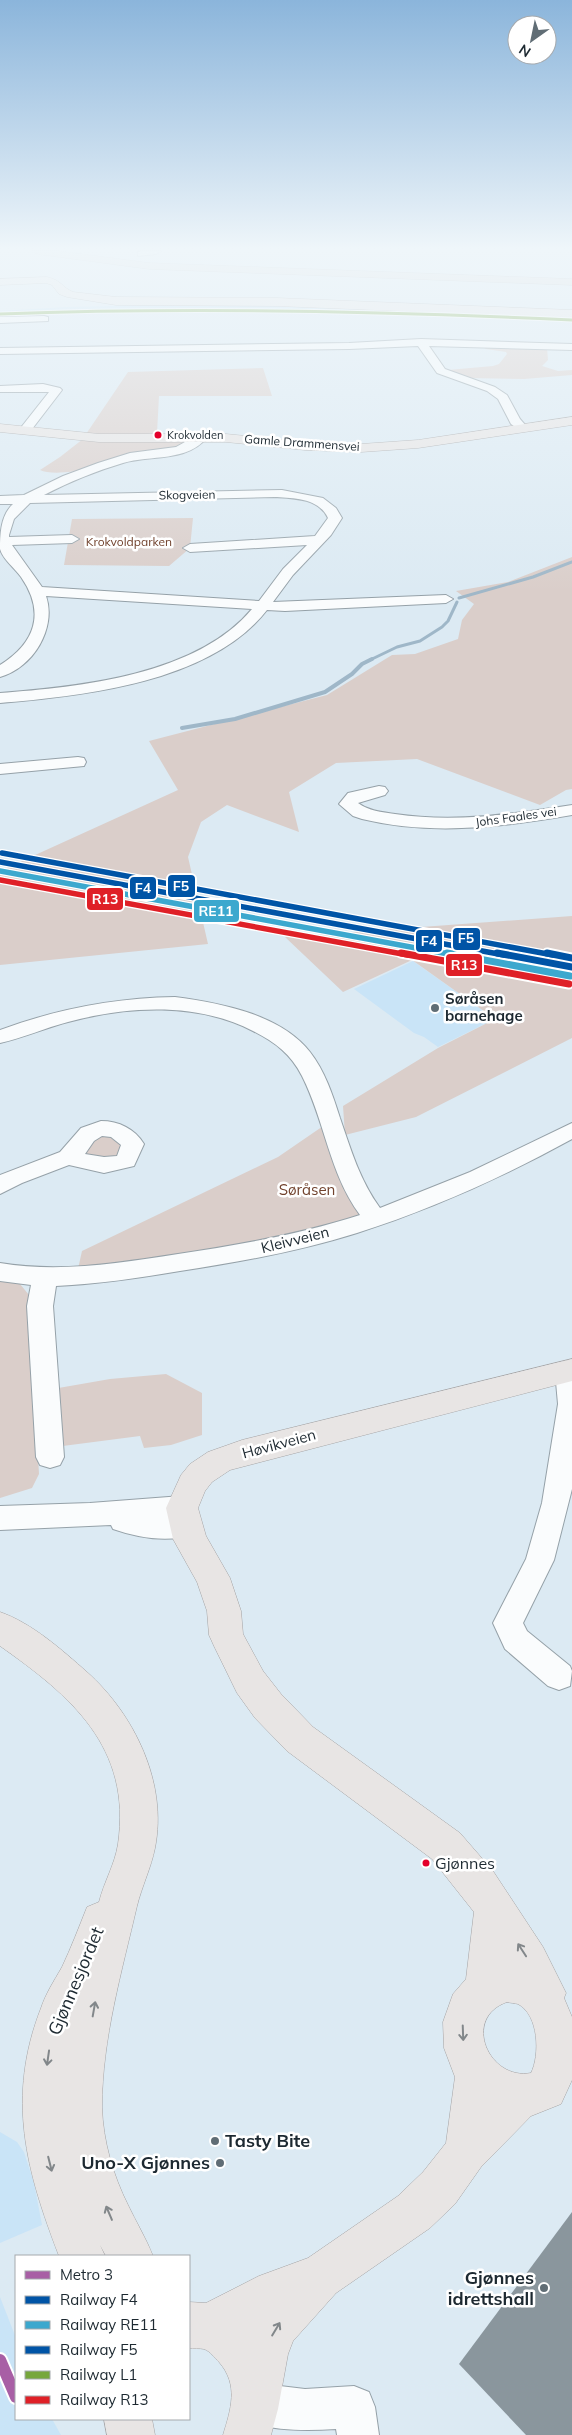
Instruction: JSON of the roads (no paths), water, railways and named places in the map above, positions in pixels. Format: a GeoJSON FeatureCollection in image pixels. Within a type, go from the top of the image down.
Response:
{"type":"FeatureCollection","features":[{"type":"Feature","properties":{"kind":"main road","name":"Gamle Drammensvei"},"geometry":{"type":"LineString","coordinates":[[0,428],[112,439],[201,437],[305,446],[369,448],[432,442],[521,427],[572,421]]}},
{"type":"Feature","properties":{"kind":"main road","name":"Høvikveien"},"geometry":{"type":"LineString","coordinates":[[184,1517],[192,1484],[201,1473],[219,1461],[242,1453],[570,1371]]}},
{"type":"Feature","properties":{"kind":"main road"},"geometry":{"type":"LineString","coordinates":[[184,1517],[200,1558],[213,1578],[224,1611],[226,1635],[250,1682],[268,1706],[300,1739],[423,1826],[468,1869],[562,2013],[572,2035],[572,2050],[569,2064],[550,2086],[466,2152],[451,2175],[414,2212],[320,2277],[277,2325],[265,2350],[254,2416]]}},
{"type":"Feature","properties":{"kind":"main road","name":"Gjønnesjordet"},"geometry":{"type":"LineString","coordinates":[[0,1627],[78,1688],[96,1706],[118,1737],[129,1761],[136,1787],[138,1815],[137,1844],[123,1886],[94,2002],[84,2066],[81,2109],[89,2158],[98,2188],[130,2255]]}},
{"type":"Feature","properties":{"kind":"main road","name":"Gjønnesjordet"},"geometry":{"type":"LineString","coordinates":[[82,2255],[64,2213],[48,2154],[44,2116],[47,2067],[51,2040],[61,2007],[75,1983],[103,1917],[123,1886]]}},
{"type":"Feature","properties":{"kind":"main road"},"geometry":{"type":"LineString","coordinates":[[483,1990],[494,1910]]}},
{"type":"Feature","properties":{"kind":"main road"},"geometry":{"type":"LineString","coordinates":[[550,2086],[496,2089],[477,2073],[469,2060],[464,2046],[463,2025],[470,2005],[483,1990],[500,1982],[516,1981],[527,1983],[562,2013]]}},
{"type":"Feature","properties":{"kind":"main road"},"geometry":{"type":"LineString","coordinates":[[466,2152],[477,2073]]}},
{"type":"Feature","properties":{"kind":"main road"},"geometry":{"type":"LineString","coordinates":[[198,2326],[276,2292],[320,2277]]}},
{"type":"Feature","properties":{"kind":"main road"},"geometry":{"type":"LineString","coordinates":[[198,2326],[227,2337],[242,2354],[251,2372],[254,2416]]}},
{"type":"Feature","properties":{"kind":"main road"},"geometry":{"type":"LineString","coordinates":[[128,2420],[131,2435]]}},
{"type":"Feature","properties":{"kind":"street"},"geometry":{"type":"LineString","coordinates":[[437,365],[441,371],[491,389],[503,396],[515,422],[521,427]]}},
{"type":"Feature","properties":{"kind":"street"},"geometry":{"type":"LineString","coordinates":[[4,385],[42,387],[56,390],[25,430]]}},
{"type":"Feature","properties":{"kind":"street"},"geometry":{"type":"LineString","coordinates":[[0,672],[20,659],[37,638],[44,616],[38,591],[28,576],[4,551],[2,533],[4,523],[15,508],[29,499],[93,468],[131,457],[188,447],[201,437]]}},
{"type":"Feature","properties":{"kind":"street","name":"Skogveien"},"geometry":{"type":"LineString","coordinates":[[0,500],[290,494],[331,508],[336,518],[333,524],[288,572],[263,605],[238,631],[197,655],[167,667],[106,684],[60,692],[0,698]]}},
{"type":"Feature","properties":{"kind":"street"},"geometry":{"type":"LineString","coordinates":[[4,551],[72,538]]}},
{"type":"Feature","properties":{"kind":"street"},"geometry":{"type":"LineString","coordinates":[[190,548],[317,540]]}},
{"type":"Feature","properties":{"kind":"street"},"geometry":{"type":"LineString","coordinates":[[38,591],[285,606],[345,605],[446,599]]}},
{"type":"Feature","properties":{"kind":"street"},"geometry":{"type":"LineString","coordinates":[[0,769],[78,762]]}},
{"type":"Feature","properties":{"kind":"street","name":"Johs Faales vei"},"geometry":{"type":"LineString","coordinates":[[379,791],[354,797],[348,804],[359,812],[368,815],[421,823],[450,824],[497,822],[572,810]]}},
{"type":"Feature","properties":{"kind":"street"},"geometry":{"type":"LineString","coordinates":[[0,1037],[63,1015],[118,1006],[152,1005],[205,1008],[247,1019],[268,1029],[286,1041],[303,1057],[315,1081],[350,1178],[375,1218]]}},
{"type":"Feature","properties":{"kind":"street","name":"Kleivveien"},"geometry":{"type":"LineString","coordinates":[[0,1272],[45,1278],[123,1271],[248,1251],[316,1236],[375,1218],[470,1181],[526,1155],[572,1130]]}},
{"type":"Feature","properties":{"kind":"street"},"geometry":{"type":"LineString","coordinates":[[0,1186],[14,1177],[68,1157]]}},
{"type":"Feature","properties":{"kind":"street"},"geometry":{"type":"LineString","coordinates":[[45,1278],[40,1306],[50,1457]]}},
{"type":"Feature","properties":{"kind":"street","name":"Høvikveien"},"geometry":{"type":"LineString","coordinates":[[559,1676],[516,1640],[508,1622],[540,1560],[556,1503],[571,1404],[570,1371]]}},
{"type":"Feature","properties":{"kind":"street"},"geometry":{"type":"LineString","coordinates":[[0,1518],[90,1515],[166,1528],[184,1517]]}},
{"type":"Feature","properties":{"kind":"street"},"geometry":{"type":"LineString","coordinates":[[254,2416],[354,2407],[358,2435]]}},
{"type":"Feature","properties":{"kind":"waterway"},"geometry":{"type":"LineString","coordinates":[[459,598],[533,577],[572,562]]}},
{"type":"Feature","properties":{"kind":"waterway"},"geometry":{"type":"LineString","coordinates":[[370,660],[397,647],[420,641],[442,627],[448,621],[457,602]]}},
{"type":"Feature","properties":{"kind":"waterway"},"geometry":{"type":"LineString","coordinates":[[182,728],[235,719],[325,692],[370,660]]}},
{"type":"Feature","properties":{"kind":"metro line","name":"3"},"geometry":{"type":"LineString","coordinates":[[0,2360],[15,2395]]}},
{"type":"Feature","properties":{"kind":"rail line","name":"F5"},"geometry":{"type":"LineString","coordinates":[[2,853],[572,958]]}},
{"type":"Feature","properties":{"kind":"rail line","name":"F4"},"geometry":{"type":"LineString","coordinates":[[0,862],[572,967]]}},
{"type":"Feature","properties":{"kind":"rail line","name":"RE11"},"geometry":{"type":"LineString","coordinates":[[0,871],[570,976]]}},
{"type":"Feature","properties":{"kind":"rail line","name":"R13"},"geometry":{"type":"LineString","coordinates":[[0,880],[569,984]]}},
{"type":"Feature","properties":{"kind":"place","name":"Krokvolden"},"geometry":{"type":"Point","coordinates":[158,435]}},
{"type":"Feature","properties":{"kind":"place","name":"Søråsen barnehage"},"geometry":{"type":"Point","coordinates":[435,1008]}},
{"type":"Feature","properties":{"kind":"place","name":"Gjønnes"},"geometry":{"type":"Point","coordinates":[426,1863]}},
{"type":"Feature","properties":{"kind":"place","name":"Tasty Bite"},"geometry":{"type":"Point","coordinates":[215,2141]}},
{"type":"Feature","properties":{"kind":"place","name":"Uno-X Gjønnes"},"geometry":{"type":"Point","coordinates":[220,2163]}},
{"type":"Feature","properties":{"kind":"place","name":"Gjønnes idrettshall"},"geometry":{"type":"Point","coordinates":[544,2288]}},
{"type":"Feature","properties":{"kind":"park label","name":"Krokvoldparken"},"geometry":{"type":"Point","coordinates":[129,542]}},
{"type":"Feature","properties":{"kind":"park label","name":"Søråsen"},"geometry":{"type":"Point","coordinates":[307,1190]}}]}
